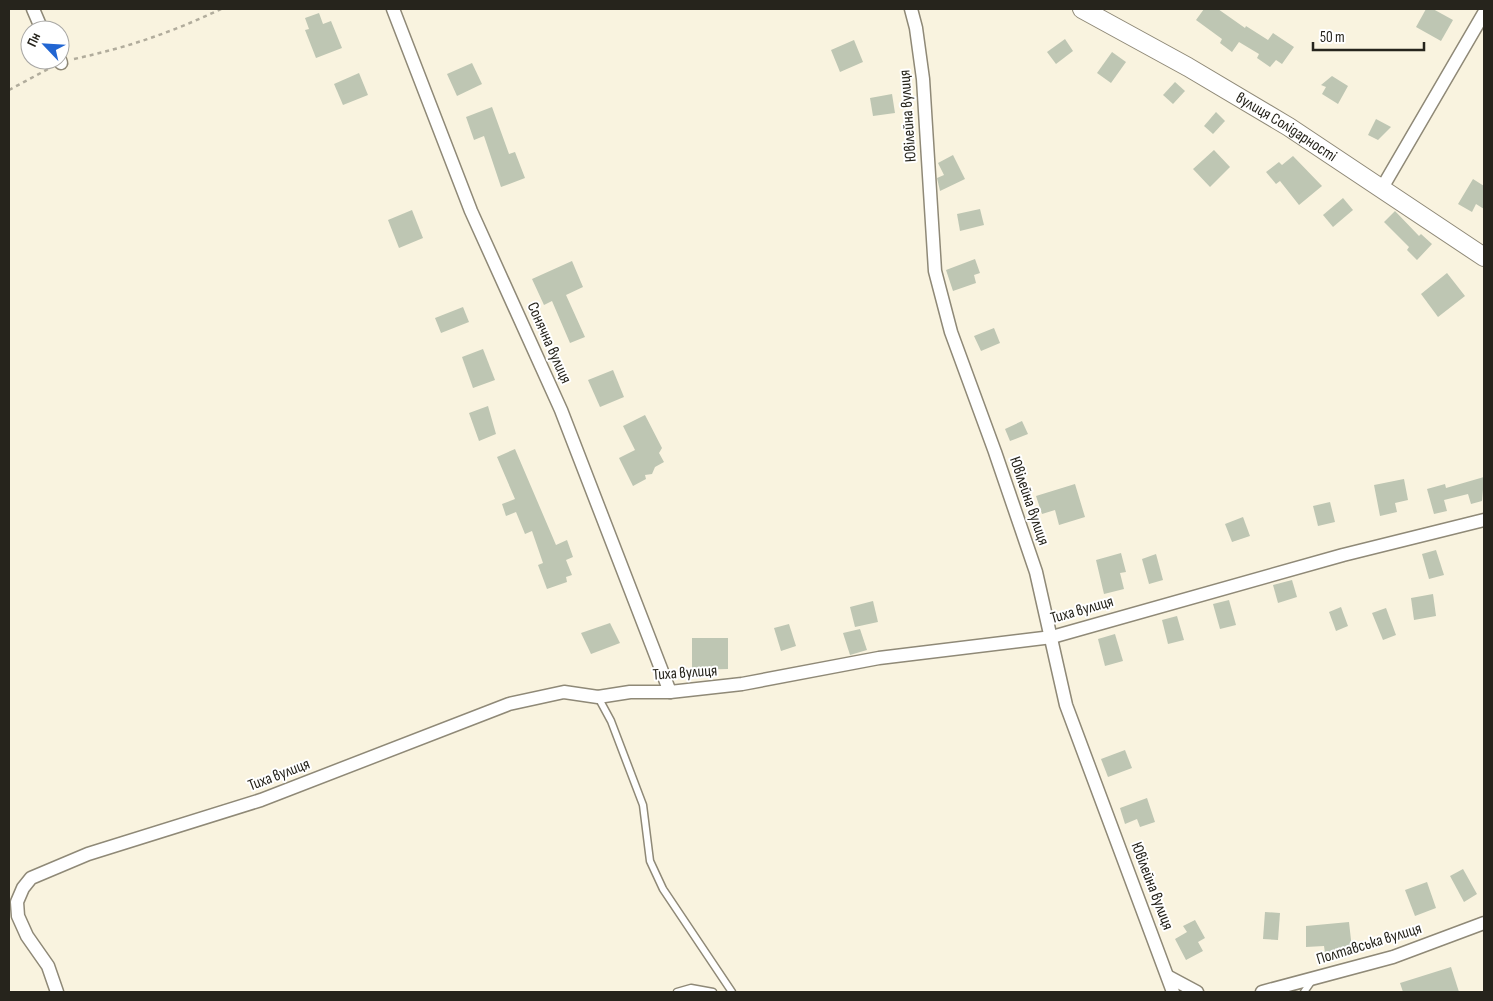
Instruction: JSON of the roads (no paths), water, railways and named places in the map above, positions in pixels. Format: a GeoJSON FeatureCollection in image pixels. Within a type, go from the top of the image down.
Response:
{"type":"FeatureCollection","features":[{"type":"Feature","properties":{"kind":"main road","name":"вулиця Солідарності"},"geometry":{"type":"LineString","coordinates":[[1082,9],[1264,112],[1484,256]]}},
{"type":"Feature","properties":{"kind":"street","name":"Сонячна вулиця"},"geometry":{"type":"LineString","coordinates":[[393,9],[471,211],[561,410],[670,692]]}},
{"type":"Feature","properties":{"kind":"street","name":"Ювілейна вулиця"},"geometry":{"type":"LineString","coordinates":[[911,9],[916,28],[923,79],[935,272],[950,332],[995,452],[1036,572],[1052,636],[1066,705],[1173,992]]}},
{"type":"Feature","properties":{"kind":"street"},"geometry":{"type":"LineString","coordinates":[[1382,188],[1484,13]]}},
{"type":"Feature","properties":{"kind":"street","name":"Тиха вулиця"},"geometry":{"type":"LineString","coordinates":[[57,992],[48,966],[27,936],[18,916],[18,902],[23,888],[31,878],[88,854],[262,800],[509,704],[564,692],[598,697],[630,692],[670,692],[742,684],[879,658],[1052,636],[1306,564],[1484,520]]}},
{"type":"Feature","properties":{"kind":"street","name":"Полтавська вулиця"},"geometry":{"type":"LineString","coordinates":[[1262,992],[1392,957],[1484,922]]}},
{"type":"Feature","properties":{"kind":"street"},"geometry":{"type":"LineString","coordinates":[[1169,977],[1197,992]]}},
{"type":"Feature","properties":{"kind":"lane"},"geometry":{"type":"LineString","coordinates":[[598,697],[611,721],[643,805],[650,861],[663,889],[732,992]]}},
{"type":"Feature","properties":{"kind":"lane"},"geometry":{"type":"LineString","coordinates":[[1304,992],[1314,978]]}},
{"type":"Feature","properties":{"kind":"lane"},"geometry":{"type":"LineString","coordinates":[[677,992],[691,988],[713,992]]}}]}
